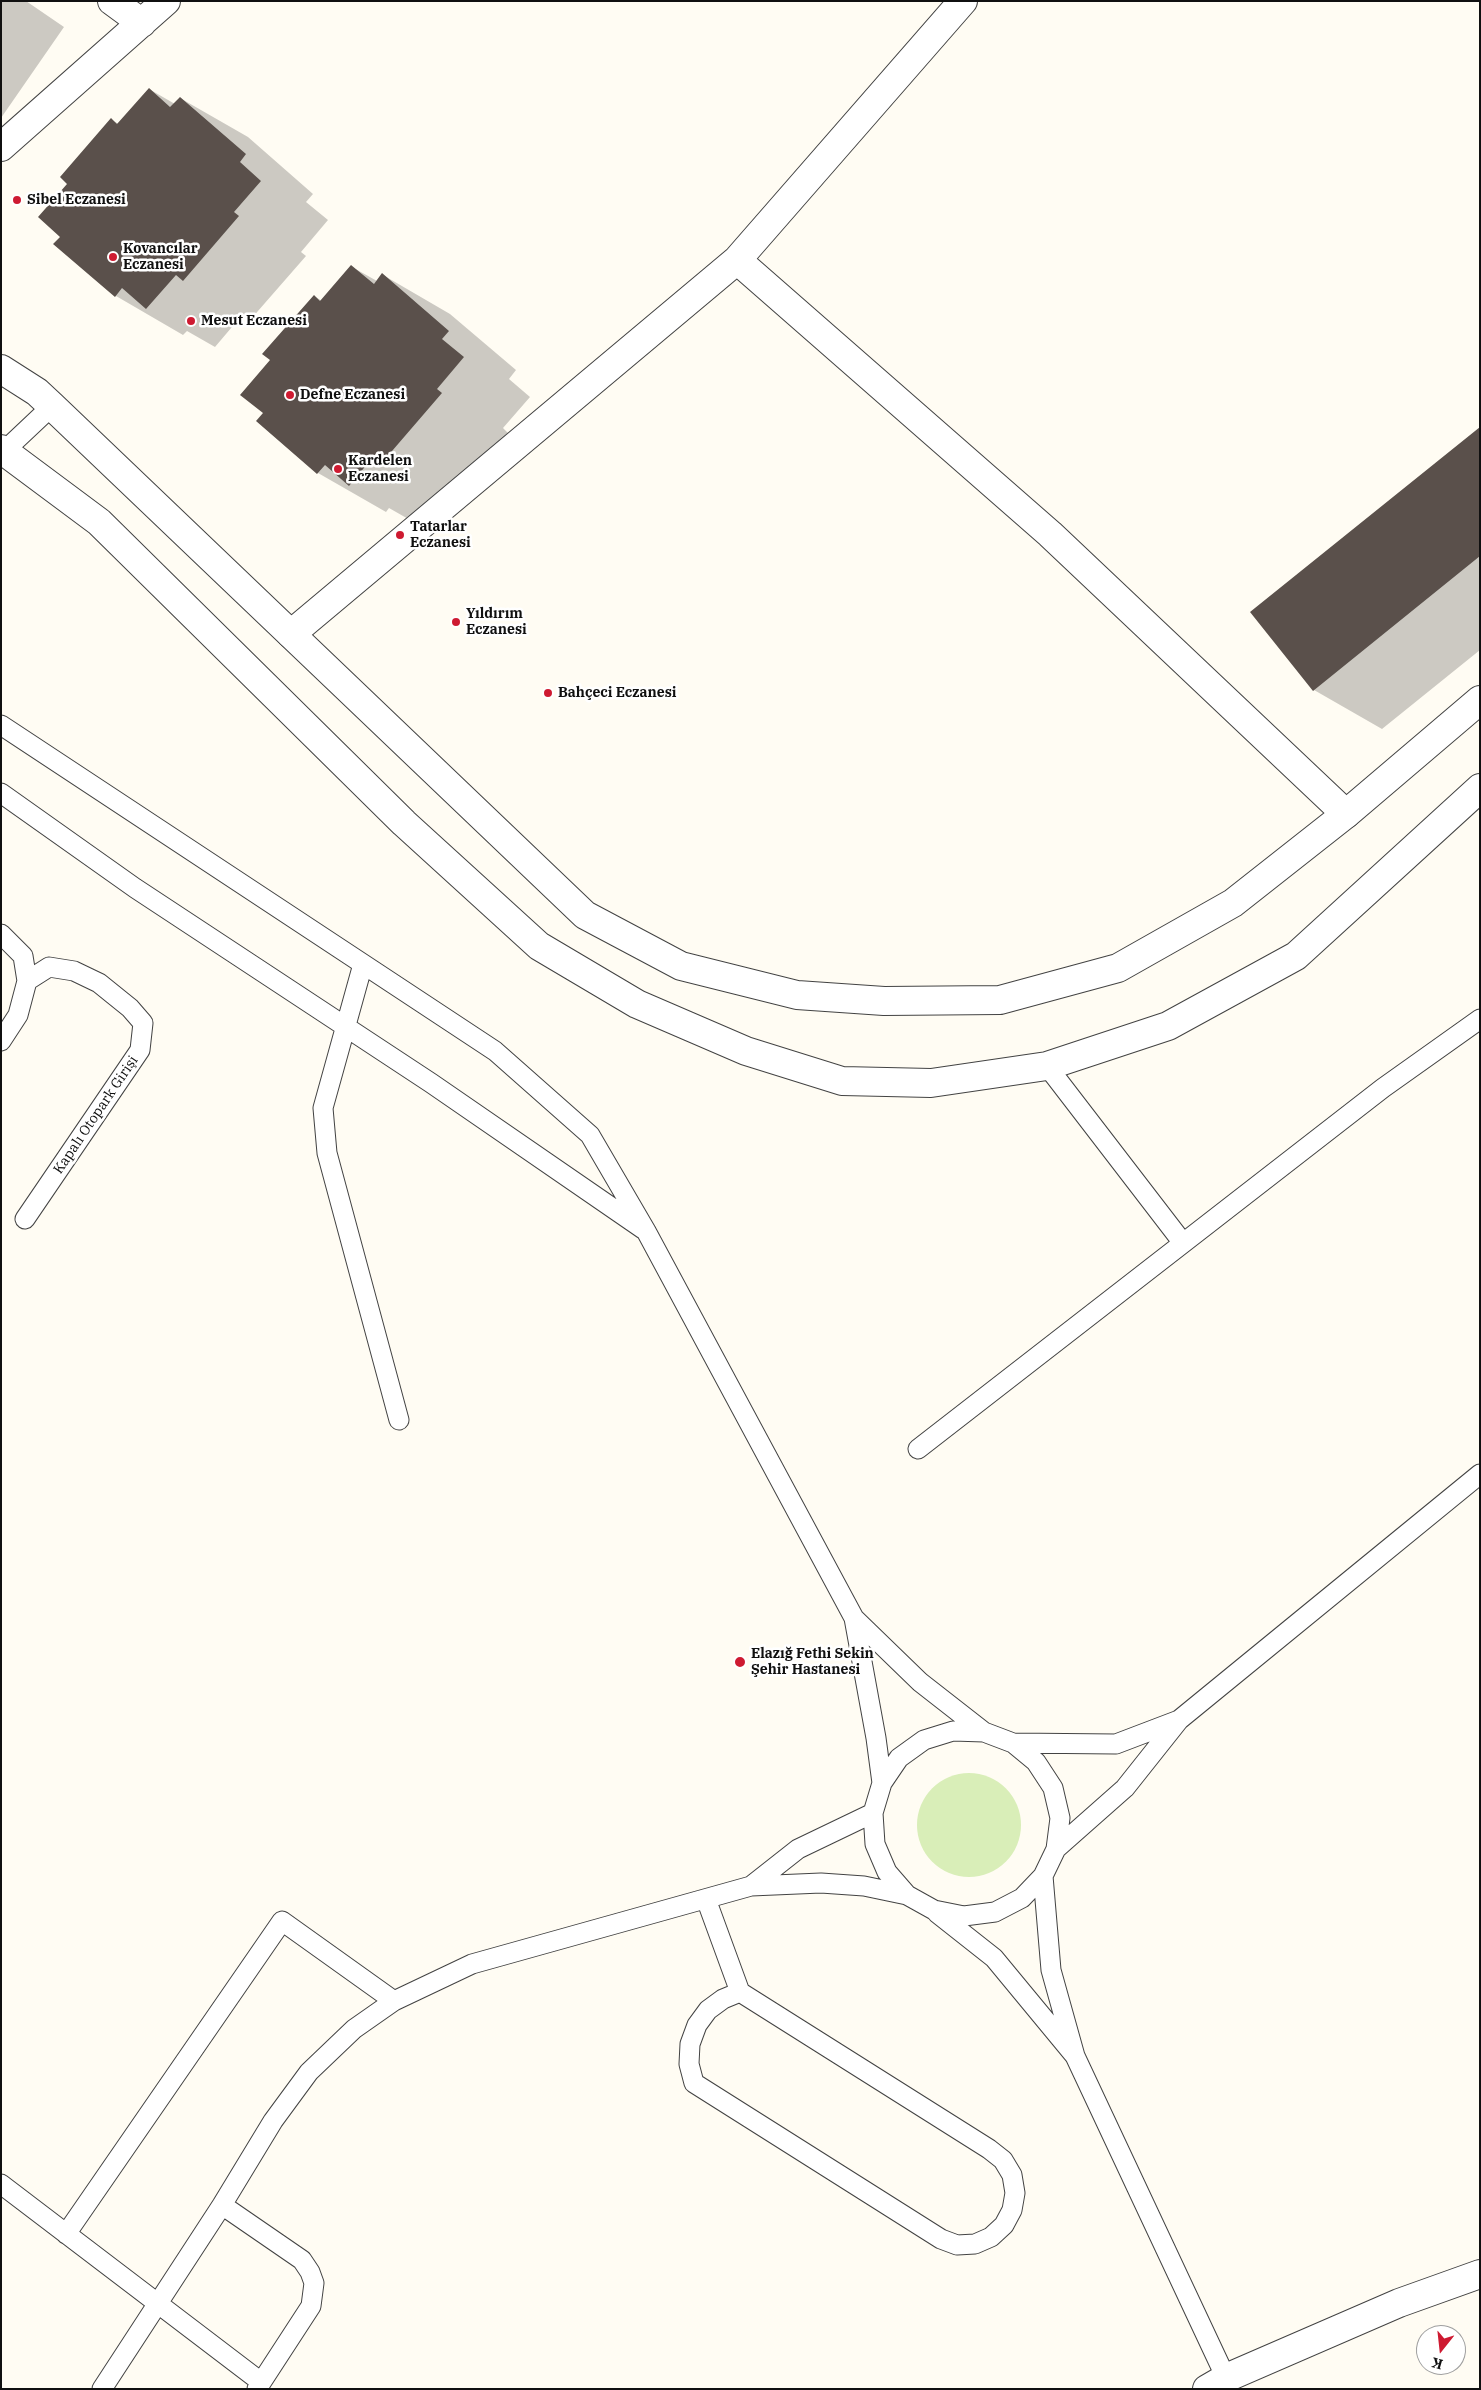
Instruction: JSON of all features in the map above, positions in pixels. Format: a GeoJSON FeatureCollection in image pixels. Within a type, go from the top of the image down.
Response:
{"type":"FeatureCollection","features":[{"type":"Feature","properties":{"kind":"street"},"geometry":{"type":"LineString","coordinates":[[112,1],[142,23]]}},
{"type":"Feature","properties":{"kind":"street"},"geometry":{"type":"LineString","coordinates":[[1,147],[166,1]]}},
{"type":"Feature","properties":{"kind":"street"},"geometry":{"type":"LineString","coordinates":[[291,634],[737,260],[963,1]]}},
{"type":"Feature","properties":{"kind":"street"},"geometry":{"type":"LineString","coordinates":[[737,260],[1050,534],[1346,814]]}},
{"type":"Feature","properties":{"kind":"street"},"geometry":{"type":"LineString","coordinates":[[1,369],[37,392],[52,406],[585,915],[681,966],[797,995],[884,1001],[1000,1000],[1118,968],[1233,903],[1346,814],[1480,700]]}},
{"type":"Feature","properties":{"kind":"street"},"geometry":{"type":"LineString","coordinates":[[2,452],[99,522],[404,823],[539,946],[637,1004],[746,1052],[842,1081],[931,1083],[1047,1066],[1168,1026],[1296,956],[1480,788]]}},
{"type":"Feature","properties":{"kind":"street"},"geometry":{"type":"LineString","coordinates":[[1217,2384],[1399,2302],[1480,2274]]}},
{"type":"Feature","properties":{"kind":"lane"},"geometry":{"type":"LineString","coordinates":[[2,452],[52,406]]}},
{"type":"Feature","properties":{"kind":"lane"},"geometry":{"type":"LineString","coordinates":[[1,725],[495,1051],[590,1135],[646,1231],[854,1618],[920,1682],[984,1732],[1013,1743],[1036,1762],[1053,1788],[1060,1818],[1056,1848],[1043,1876],[1022,1898],[994,1912],[964,1916],[934,1910]]}},
{"type":"Feature","properties":{"kind":"lane"},"geometry":{"type":"LineString","coordinates":[[1,793],[135,888],[347,1028],[646,1231]]}},
{"type":"Feature","properties":{"kind":"lane"},"geometry":{"type":"LineString","coordinates":[[1,934],[23,956],[27,981],[18,1015],[1,1041]]}},
{"type":"Feature","properties":{"kind":"lane"},"geometry":{"type":"LineString","coordinates":[[363,964],[347,1028],[323,1108],[327,1154],[399,1420]]}},
{"type":"Feature","properties":{"kind":"lane","name":"Kapalı Otopark Girişi"},"geometry":{"type":"LineString","coordinates":[[25,1219],[140,1050],[143,1023],[130,1008],[99,983],[74,971],[49,967],[27,981]]}},
{"type":"Feature","properties":{"kind":"lane"},"geometry":{"type":"LineString","coordinates":[[918,1449],[1383,1088],[1480,1019]]}},
{"type":"Feature","properties":{"kind":"lane"},"geometry":{"type":"LineString","coordinates":[[1047,1066],[1183,1243]]}},
{"type":"Feature","properties":{"kind":"lane"},"geometry":{"type":"LineString","coordinates":[[1056,1848],[1125,1788],[1179,1720],[1480,1474]]}},
{"type":"Feature","properties":{"kind":"lane"},"geometry":{"type":"LineString","coordinates":[[854,1618],[876,1738],[882,1783]]}},
{"type":"Feature","properties":{"kind":"lane"},"geometry":{"type":"LineString","coordinates":[[1013,1743],[1116,1744],[1179,1720]]}},
{"type":"Feature","properties":{"kind":"lane"},"geometry":{"type":"LineString","coordinates":[[907,1895],[887,1872],[875,1844],[873,1813],[882,1783],[899,1758],[924,1740],[954,1731],[984,1732]]}},
{"type":"Feature","properties":{"kind":"lane"},"geometry":{"type":"LineString","coordinates":[[751,1886],[798,1849],[873,1813]]}},
{"type":"Feature","properties":{"kind":"lane"},"geometry":{"type":"LineString","coordinates":[[1043,1876],[1052,1970],[1075,2056],[1217,2384]]}},
{"type":"Feature","properties":{"kind":"lane"},"geometry":{"type":"LineString","coordinates":[[102,2389],[222,2205],[273,2121],[309,2072],[354,2029],[394,2001],[472,1964],[751,1886],[821,1883],[864,1886],[907,1895],[934,1910],[994,1958],[1075,2056]]}},
{"type":"Feature","properties":{"kind":"lane"},"geometry":{"type":"LineString","coordinates":[[706,1899],[740,1992],[989,2149],[1003,2160],[1012,2175],[1016,2193],[1012,2210],[1004,2225],[991,2237],[975,2244],[958,2245],[941,2239],[694,2083],[689,2064],[690,2044],[697,2025],[708,2010],[723,1999],[740,1992]]}},
{"type":"Feature","properties":{"kind":"lane"},"geometry":{"type":"LineString","coordinates":[[66,2234],[282,1921],[394,2001]]}},
{"type":"Feature","properties":{"kind":"lane"},"geometry":{"type":"LineString","coordinates":[[1,2184],[259,2385],[311,2306],[314,2283],[310,2272],[302,2260],[222,2205]]}},
{"type":"Feature","properties":{"kind":"green space"},"geometry":{"type":"Polygon","coordinates":[[[969,1773],[989,1777],[1006,1788],[1017,1805],[1021,1825],[1017,1845],[1006,1862],[989,1873],[969,1877],[949,1873],[932,1862],[921,1845],[917,1825],[921,1805],[932,1788],[949,1777],[969,1773]]]}},
{"type":"Feature","properties":{"kind":"building"},"geometry":{"type":"Polygon","coordinates":[[[149,88],[170,107],[180,97],[246,154],[240,162],[261,181],[234,212],[239,216],[183,281],[176,275],[146,309],[122,288],[115,297],[53,244],[60,237],[38,217],[67,184],[60,177],[111,118],[117,124],[149,88]]]}},
{"type":"Feature","properties":{"kind":"building"},"geometry":{"type":"Polygon","coordinates":[[[351,265],[374,284],[382,273],[449,331],[442,339],[464,357],[437,389],[442,393],[386,458],[378,451],[349,486],[325,465],[317,474],[256,421],[263,413],[240,395],[270,360],[262,354],[314,295],[320,301],[351,265]]]}},
{"type":"Feature","properties":{"kind":"building"},"geometry":{"type":"Polygon","coordinates":[[[1480,427],[1480,556],[1313,691],[1250,612],[1480,427]]]}},
{"type":"Feature","properties":{"kind":"place","name":"Sibel Eczanesi"},"geometry":{"type":"Point","coordinates":[17,200]}},
{"type":"Feature","properties":{"kind":"place","name":"Kovancılar Eczanesi"},"geometry":{"type":"Point","coordinates":[113,257]}},
{"type":"Feature","properties":{"kind":"place","name":"Mesut Eczanesi"},"geometry":{"type":"Point","coordinates":[191,321]}},
{"type":"Feature","properties":{"kind":"place","name":"Defne Eczanesi"},"geometry":{"type":"Point","coordinates":[290,395]}},
{"type":"Feature","properties":{"kind":"place","name":"Kardelen Eczanesi"},"geometry":{"type":"Point","coordinates":[338,469]}},
{"type":"Feature","properties":{"kind":"place","name":"Tatarlar Eczanesi"},"geometry":{"type":"Point","coordinates":[400,535]}},
{"type":"Feature","properties":{"kind":"place","name":"Yıldırım Eczanesi"},"geometry":{"type":"Point","coordinates":[456,622]}},
{"type":"Feature","properties":{"kind":"place","name":"Bahçeci Eczanesi"},"geometry":{"type":"Point","coordinates":[548,693]}},
{"type":"Feature","properties":{"kind":"place","name":"Elazığ Fethi Sekin Şehir Hastanesi"},"geometry":{"type":"Point","coordinates":[740,1662]}}]}
